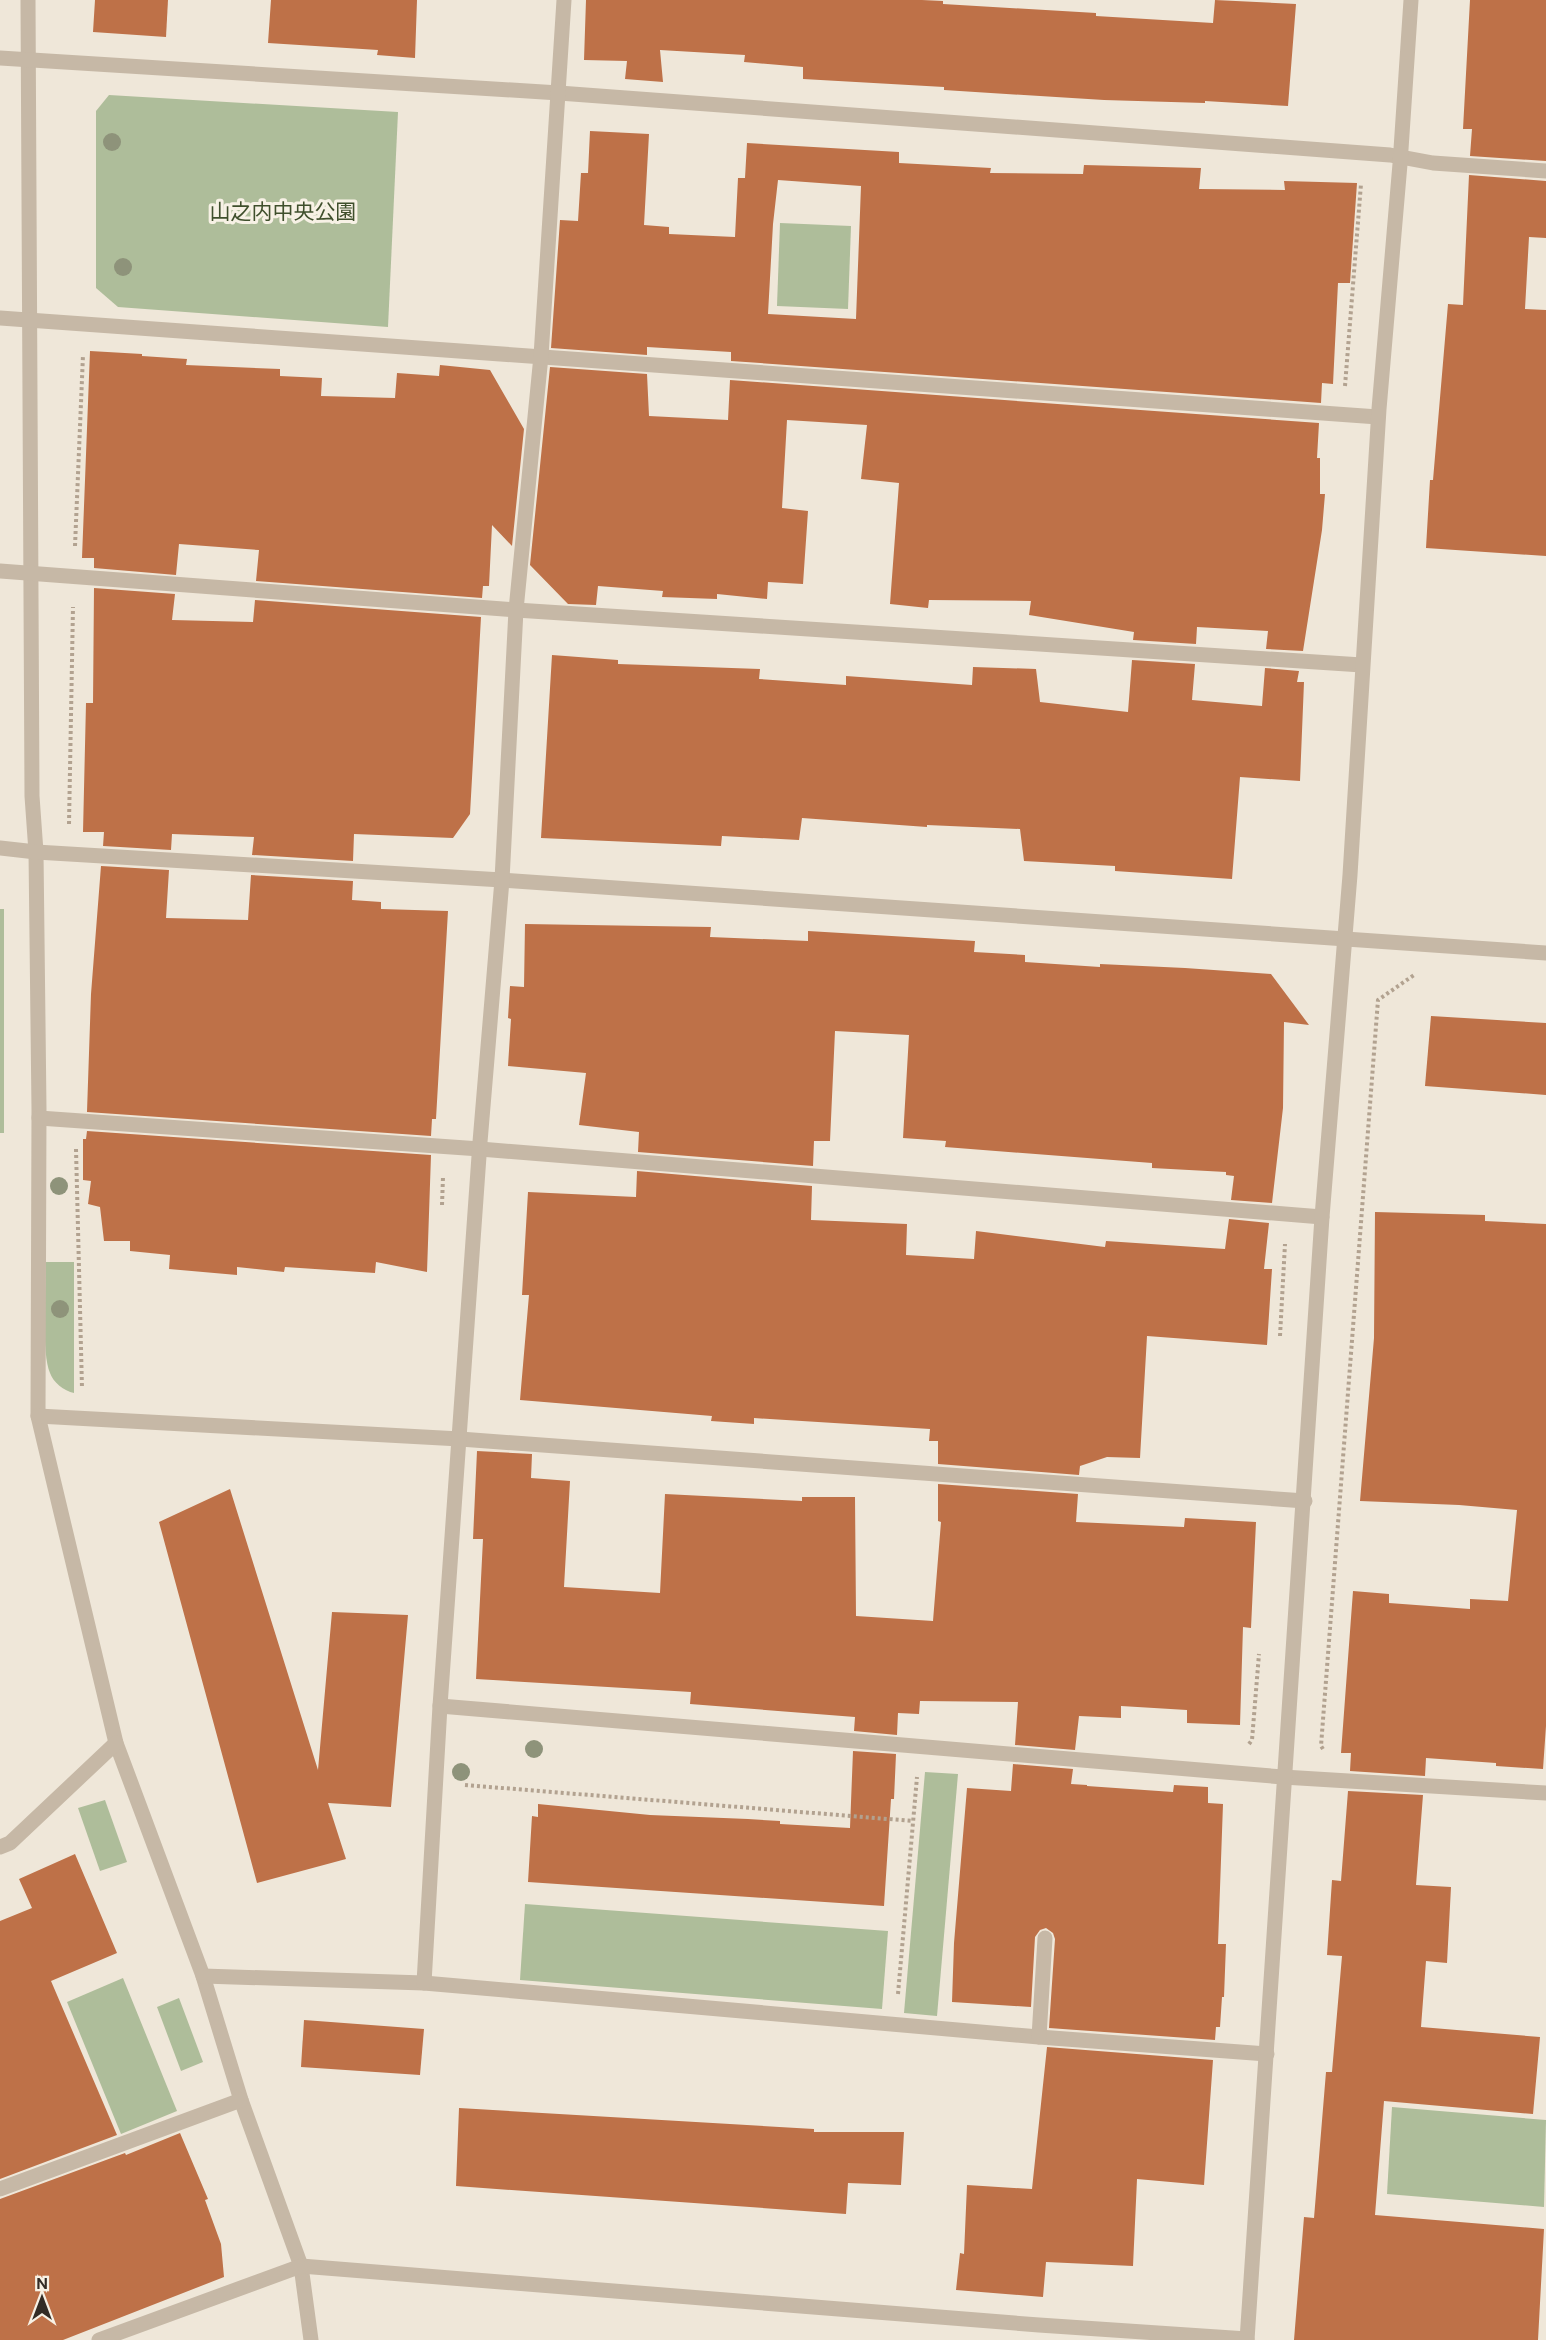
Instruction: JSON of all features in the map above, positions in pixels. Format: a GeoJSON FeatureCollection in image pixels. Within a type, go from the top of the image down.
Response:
{"type":"FeatureCollection","features":[{"type":"Feature","properties":{"kind":"street"},"geometry":{"type":"LineString","coordinates":[[28,0],[32,796],[36,852],[39,1118],[38,1416],[116,1743],[203,1976],[241,2100],[302,2266],[311,2340]]}},
{"type":"Feature","properties":{"kind":"street"},"geometry":{"type":"LineString","coordinates":[[423,1983],[440,1706],[480,1149],[502,880],[516,610],[541,356],[564,0]]}},
{"type":"Feature","properties":{"kind":"street"},"geometry":{"type":"LineString","coordinates":[[99,2340],[302,2266],[1247,2340],[1283,1777],[1305,1501],[1322,1217],[1346,940],[1378,417],[1401,156],[1411,0]]}},
{"type":"Feature","properties":{"kind":"street"},"geometry":{"type":"LineString","coordinates":[[0,58],[559,93],[1364,153],[1401,156],[1433,163],[1546,171]]}},
{"type":"Feature","properties":{"kind":"street"},"geometry":{"type":"LineString","coordinates":[[0,318],[1378,417]]}},
{"type":"Feature","properties":{"kind":"street"},"geometry":{"type":"LineString","coordinates":[[0,571],[516,610],[1362,665]]}},
{"type":"Feature","properties":{"kind":"street"},"geometry":{"type":"LineString","coordinates":[[0,848],[502,880],[1546,953]]}},
{"type":"Feature","properties":{"kind":"street"},"geometry":{"type":"LineString","coordinates":[[39,1118],[480,1149],[1322,1217]]}},
{"type":"Feature","properties":{"kind":"street"},"geometry":{"type":"LineString","coordinates":[[38,1416],[460,1439],[1305,1501]]}},
{"type":"Feature","properties":{"kind":"street"},"geometry":{"type":"LineString","coordinates":[[440,1706],[1283,1777],[1546,1793]]}},
{"type":"Feature","properties":{"kind":"street"},"geometry":{"type":"LineString","coordinates":[[0,1847],[10,1843],[116,1743]]}},
{"type":"Feature","properties":{"kind":"street"},"geometry":{"type":"LineString","coordinates":[[1039,2037],[1045,1938]]}},
{"type":"Feature","properties":{"kind":"street"},"geometry":{"type":"LineString","coordinates":[[203,1976],[423,1983],[1039,2037],[1267,2054]]}},
{"type":"Feature","properties":{"kind":"street"},"geometry":{"type":"LineString","coordinates":[[0,2188],[241,2100]]}},
{"type":"Feature","properties":{"kind":"path"},"geometry":{"type":"LineString","coordinates":[[1342,414],[1364,153]]}},
{"type":"Feature","properties":{"kind":"path"},"geometry":{"type":"LineString","coordinates":[[70,829],[74,578],[85,324]]}},
{"type":"Feature","properties":{"kind":"path"},"geometry":{"type":"LineString","coordinates":[[1321,1746],[1378,1000],[1417,973]]}},
{"type":"Feature","properties":{"kind":"path"},"geometry":{"type":"LineString","coordinates":[[76,1141],[82,1395]]}},
{"type":"Feature","properties":{"kind":"path"},"geometry":{"type":"LineString","coordinates":[[1274,1213],[1275,1222],[1285,1233],[1280,1337]]}},
{"type":"Feature","properties":{"kind":"path"},"geometry":{"type":"LineString","coordinates":[[1247,1748],[1252,1740],[1260,1650]]}},
{"type":"Feature","properties":{"kind":"path"},"geometry":{"type":"LineString","coordinates":[[896,2024],[917,1769]]}},
{"type":"Feature","properties":{"kind":"path"},"geometry":{"type":"LineString","coordinates":[[459,1785],[913,1821]]}},
{"type":"Feature","properties":{"kind":"green space","name":"山之内中央公園"},"geometry":{"type":"Polygon","coordinates":[[[109,95],[398,112],[388,327],[118,307],[96,288],[96,111],[109,95]]]}},
{"type":"Feature","properties":{"kind":"green space"},"geometry":{"type":"Polygon","coordinates":[[[780,223],[851,226],[848,309],[777,306],[780,223]]]}},
{"type":"Feature","properties":{"kind":"green space"},"geometry":{"type":"Polygon","coordinates":[[[0,909],[4,909],[4,1133],[0,1133],[0,909]]]}},
{"type":"Feature","properties":{"kind":"green space"},"geometry":{"type":"Polygon","coordinates":[[[46,1262],[74,1262],[74,1393],[56,1383],[47,1363],[46,1262]]]}},
{"type":"Feature","properties":{"kind":"green space"},"geometry":{"type":"Polygon","coordinates":[[[925,1772],[958,1774],[937,2016],[904,2013],[925,1772]]]}},
{"type":"Feature","properties":{"kind":"green space"},"geometry":{"type":"Polygon","coordinates":[[[105,1800],[127,1862],[100,1871],[78,1808],[105,1800]]]}},
{"type":"Feature","properties":{"kind":"green space"},"geometry":{"type":"Polygon","coordinates":[[[525,1904],[888,1931],[882,2009],[520,1980],[525,1904]]]}},
{"type":"Feature","properties":{"kind":"green space"},"geometry":{"type":"Polygon","coordinates":[[[123,1978],[177,2111],[121,2134],[67,2002],[123,1978]]]}},
{"type":"Feature","properties":{"kind":"green space"},"geometry":{"type":"Polygon","coordinates":[[[179,1998],[203,2062],[181,2071],[157,2007],[179,1998]]]}},
{"type":"Feature","properties":{"kind":"green space"},"geometry":{"type":"Polygon","coordinates":[[[1392,2107],[1546,2120],[1544,2207],[1387,2194],[1392,2107]]]}},
{"type":"Feature","properties":{"kind":"building"},"geometry":{"type":"Polygon","coordinates":[[[95,0],[168,0],[166,37],[93,32],[95,0]]]}},
{"type":"Feature","properties":{"kind":"building"},"geometry":{"type":"Polygon","coordinates":[[[271,0],[417,0],[415,58],[377,55],[378,50],[268,43],[271,0]]]}},
{"type":"Feature","properties":{"kind":"building"},"geometry":{"type":"Polygon","coordinates":[[[586,0],[922,0],[943,1],[943,4],[1213,23],[1215,0],[1296,4],[1288,106],[1205,101],[1205,103],[1104,100],[944,90],[944,87],[803,79],[803,67],[744,62],[745,55],[660,50],[663,82],[625,79],[627,61],[584,60],[586,0]]]}},
{"type":"Feature","properties":{"kind":"building"},"geometry":{"type":"Polygon","coordinates":[[[1470,0],[1546,0],[1546,161],[1470,156],[1472,129],[1463,129],[1470,0]]]}},
{"type":"Feature","properties":{"kind":"building"},"geometry":{"type":"Polygon","coordinates":[[[590,131],[649,134],[644,225],[669,227],[669,234],[735,237],[738,178],[745,178],[747,143],[899,152],[899,163],[991,168],[990,173],[1083,174],[1084,165],[1201,168],[1199,189],[1285,190],[1284,181],[1357,183],[1350,283],[1338,283],[1333,384],[1322,383],[1321,403],[731,361],[731,352],[647,347],[647,355],[551,348],[560,220],[578,221],[581,173],[588,173],[590,131]],[[778,180],[768,314],[856,319],[861,186],[778,180]]]}},
{"type":"Feature","properties":{"kind":"building"},"geometry":{"type":"Polygon","coordinates":[[[1469,175],[1546,181],[1546,238],[1529,237],[1525,309],[1546,310],[1546,556],[1426,548],[1430,480],[1433,480],[1448,304],[1463,305],[1469,175]]]}},
{"type":"Feature","properties":{"kind":"building"},"geometry":{"type":"Polygon","coordinates":[[[90,351],[187,359],[186,365],[280,369],[280,376],[322,378],[321,396],[395,398],[397,373],[439,376],[440,365],[490,370],[524,429],[512,546],[492,525],[489,586],[483,586],[482,598],[256,581],[259,550],[179,544],[176,575],[94,568],[94,558],[82,558],[90,351]]]}},
{"type":"Feature","properties":{"kind":"building"},"geometry":{"type":"Polygon","coordinates":[[[550,367],[647,374],[649,416],[728,420],[730,380],[1319,423],[1317,458],[1320,458],[1320,494],[1325,494],[1322,530],[1303,651],[1266,649],[1268,631],[1197,627],[1196,644],[1133,640],[1134,632],[1029,615],[1031,601],[929,600],[928,608],[890,604],[899,483],[861,479],[867,425],[787,420],[782,508],[808,511],[803,584],[768,582],[767,599],[717,594],[717,599],[662,597],[663,591],[598,586],[596,605],[568,604],[530,565],[550,367]]]}},
{"type":"Feature","properties":{"kind":"building"},"geometry":{"type":"Polygon","coordinates":[[[94,588],[175,594],[172,620],[253,622],[255,600],[481,617],[470,814],[453,838],[354,834],[353,861],[252,855],[254,837],[172,834],[171,850],[103,846],[104,832],[83,832],[86,703],[93,703],[94,588]]]}},
{"type":"Feature","properties":{"kind":"building"},"geometry":{"type":"Polygon","coordinates":[[[552,655],[618,660],[618,664],[760,669],[759,679],[846,685],[846,676],[972,685],[973,667],[1036,669],[1040,702],[1128,712],[1132,660],[1195,664],[1192,700],[1262,706],[1265,668],[1299,671],[1297,682],[1304,682],[1300,781],[1240,777],[1232,879],[1115,871],[1115,866],[1024,861],[1020,829],[927,825],[927,827],[802,818],[799,840],[722,836],[721,846],[541,838],[552,655]]]}},
{"type":"Feature","properties":{"kind":"building"},"geometry":{"type":"Polygon","coordinates":[[[101,866],[169,870],[166,918],[248,920],[251,875],[353,881],[352,900],[381,902],[381,909],[448,911],[436,1119],[432,1119],[431,1136],[87,1112],[91,994],[101,866]]]}},
{"type":"Feature","properties":{"kind":"building"},"geometry":{"type":"Polygon","coordinates":[[[525,924],[711,927],[710,937],[808,941],[808,931],[975,941],[974,952],[1025,955],[1025,962],[1100,967],[1100,964],[1185,968],[1271,974],[1309,1025],[1284,1022],[1283,1108],[1272,1203],[1231,1200],[1234,1176],[1226,1175],[1226,1172],[1152,1168],[1152,1163],[945,1147],[946,1141],[903,1138],[909,1035],[835,1031],[830,1141],[814,1141],[813,1166],[638,1152],[639,1132],[579,1125],[586,1073],[508,1066],[511,1019],[508,1018],[510,986],[524,987],[525,924]]]}},
{"type":"Feature","properties":{"kind":"building"},"geometry":{"type":"Polygon","coordinates":[[[1431,1016],[1546,1023],[1546,1095],[1425,1086],[1431,1016]]]}},
{"type":"Feature","properties":{"kind":"building"},"geometry":{"type":"Polygon","coordinates":[[[87,1131],[431,1155],[427,1272],[376,1262],[375,1273],[285,1267],[284,1272],[237,1267],[237,1275],[169,1269],[170,1255],[130,1251],[130,1241],[104,1241],[100,1207],[88,1204],[91,1181],[83,1180],[83,1139],[86,1139],[87,1131]]]}},
{"type":"Feature","properties":{"kind":"building"},"geometry":{"type":"Polygon","coordinates":[[[637,1171],[812,1186],[811,1220],[907,1224],[906,1255],[974,1259],[976,1231],[1105,1247],[1106,1241],[1225,1249],[1229,1219],[1269,1223],[1264,1269],[1272,1269],[1267,1345],[1147,1336],[1140,1458],[1107,1457],[1080,1466],[1079,1475],[938,1464],[938,1441],[929,1441],[930,1429],[754,1418],[754,1424],[711,1421],[712,1416],[520,1400],[529,1295],[522,1295],[528,1192],[636,1197],[637,1171]]]}},
{"type":"Feature","properties":{"kind":"building"},"geometry":{"type":"Polygon","coordinates":[[[1375,1212],[1485,1215],[1485,1221],[1546,1224],[1546,1726],[1543,1769],[1426,1758],[1425,1776],[1350,1771],[1351,1753],[1341,1753],[1353,1591],[1389,1594],[1389,1603],[1470,1609],[1470,1599],[1508,1601],[1517,1510],[1360,1501],[1374,1338],[1375,1212]]]}},
{"type":"Feature","properties":{"kind":"building"},"geometry":{"type":"Polygon","coordinates":[[[477,1451],[532,1454],[531,1478],[570,1481],[564,1587],[660,1593],[665,1494],[802,1501],[802,1497],[855,1497],[856,1616],[933,1621],[941,1522],[938,1521],[938,1484],[1078,1494],[1076,1522],[1184,1527],[1185,1518],[1256,1522],[1251,1628],[1243,1627],[1240,1725],[1187,1723],[1187,1710],[1121,1706],[1121,1718],[1079,1716],[1075,1750],[1015,1745],[1018,1702],[920,1701],[919,1714],[898,1713],[897,1735],[854,1731],[855,1717],[690,1704],[691,1692],[476,1679],[483,1539],[473,1539],[477,1451]]]}},
{"type":"Feature","properties":{"kind":"building"},"geometry":{"type":"Polygon","coordinates":[[[230,1489],[318,1770],[332,1612],[408,1615],[391,1807],[328,1803],[346,1859],[257,1883],[159,1522],[230,1489]]]}},
{"type":"Feature","properties":{"kind":"building"},"geometry":{"type":"Polygon","coordinates":[[[853,1751],[896,1754],[884,1906],[528,1882],[532,1816],[538,1817],[538,1804],[650,1815],[780,1821],[780,1824],[850,1828],[853,1751]]]}},
{"type":"Feature","properties":{"kind":"building"},"geometry":{"type":"Polygon","coordinates":[[[1013,1764],[1073,1769],[1071,1784],[1087,1786],[1173,1792],[1174,1785],[1208,1787],[1208,1803],[1223,1804],[1218,1944],[1226,1944],[1224,1997],[1222,1997],[1220,2027],[1216,2027],[1215,2040],[1049,2028],[1055,1939],[1053,1933],[1046,1928],[1040,1930],[1035,1937],[1031,2007],[952,2002],[954,1943],[967,1788],[1011,1791],[1013,1764]]]}},
{"type":"Feature","properties":{"kind":"building"},"geometry":{"type":"Polygon","coordinates":[[[1348,1791],[1423,1795],[1416,1885],[1451,1887],[1447,1963],[1426,1961],[1421,2027],[1540,2037],[1533,2114],[1384,2101],[1375,2215],[1544,2229],[1538,2340],[1294,2340],[1304,2217],[1314,2218],[1326,2072],[1332,2072],[1342,1956],[1327,1955],[1332,1880],[1341,1881],[1348,1791]]]}},
{"type":"Feature","properties":{"kind":"building"},"geometry":{"type":"Polygon","coordinates":[[[75,1854],[117,1953],[51,1981],[117,2135],[0,2179],[0,1921],[32,1908],[19,1879],[75,1854]]]}},
{"type":"Feature","properties":{"kind":"building"},"geometry":{"type":"Polygon","coordinates":[[[304,2020],[424,2029],[420,2075],[301,2067],[304,2020]]]}},
{"type":"Feature","properties":{"kind":"building"},"geometry":{"type":"Polygon","coordinates":[[[1047,2047],[1213,2060],[1204,2185],[1137,2179],[1133,2266],[1046,2262],[1043,2297],[956,2290],[960,2253],[964,2254],[967,2185],[1032,2189],[1047,2047]]]}},
{"type":"Feature","properties":{"kind":"building"},"geometry":{"type":"Polygon","coordinates":[[[459,2108],[814,2129],[814,2132],[904,2132],[901,2185],[848,2183],[846,2214],[456,2186],[459,2108]]]}},
{"type":"Feature","properties":{"kind":"building"},"geometry":{"type":"Polygon","coordinates":[[[180,2133],[208,2199],[205,2200],[221,2244],[224,2277],[63,2340],[0,2340],[0,2199],[125,2153],[126,2155],[180,2133]]]}}]}
